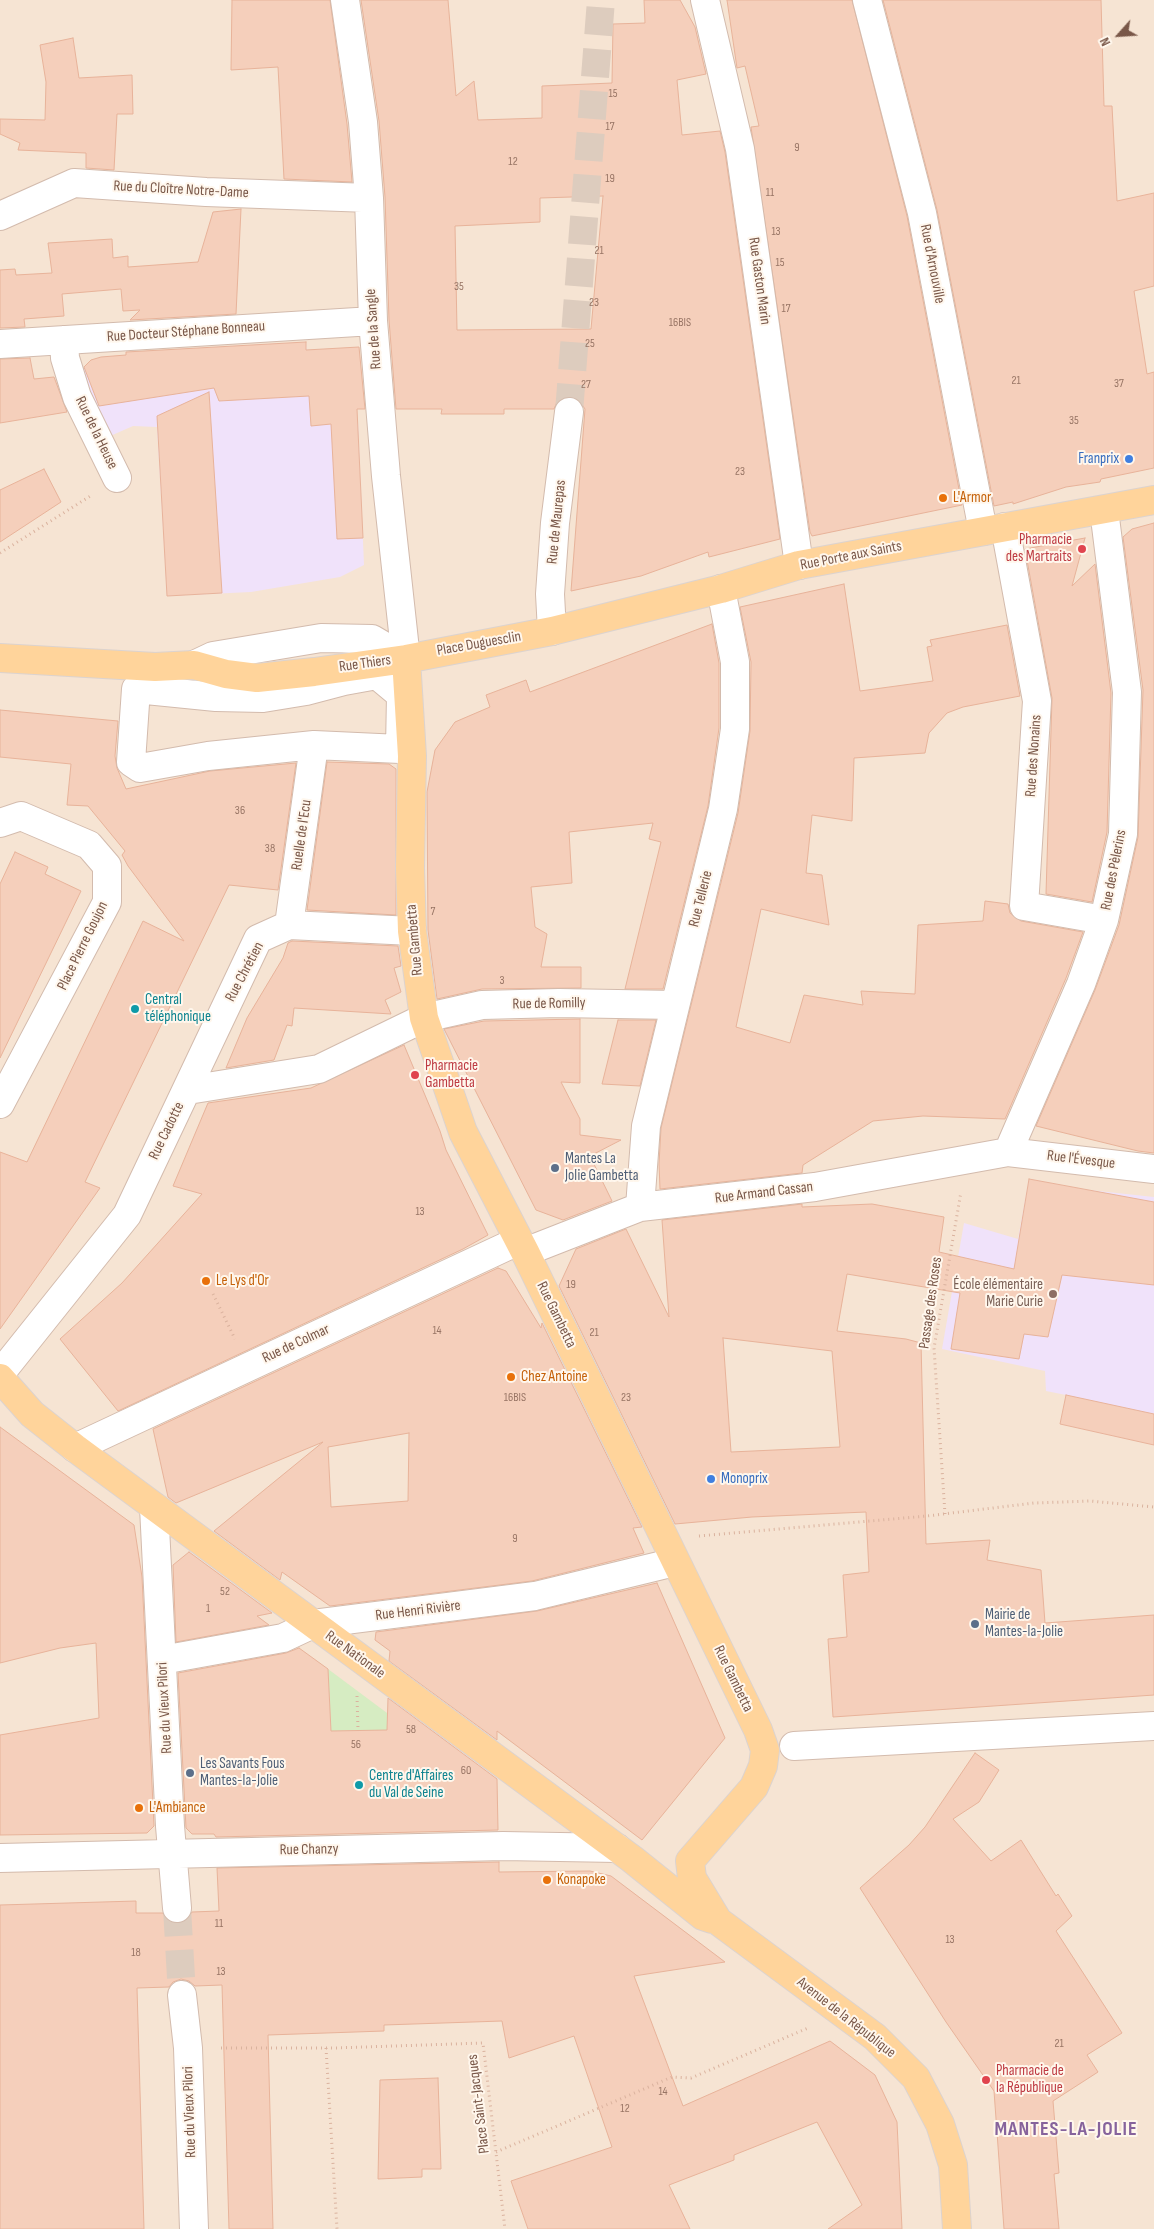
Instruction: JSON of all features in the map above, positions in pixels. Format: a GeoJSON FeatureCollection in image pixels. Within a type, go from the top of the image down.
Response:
{"type":"FeatureCollection","features":[{"type":"Feature","properties":{"kind":"main road","name":"Rue Porte aux Saints"},"geometry":{"type":"LineString","coordinates":[[552,631],[721,589],[799,565],[1154,500]]}},
{"type":"Feature","properties":{"kind":"main road","name":"Place Duguesclin"},"geometry":{"type":"LineString","coordinates":[[406,659],[552,631]]}},
{"type":"Feature","properties":{"kind":"main road","name":"Rue Thiers"},"geometry":{"type":"LineString","coordinates":[[0,658],[155,667],[194,665],[226,674],[257,678],[406,659]]}},
{"type":"Feature","properties":{"kind":"main road","name":"Rue Gambetta"},"geometry":{"type":"LineString","coordinates":[[406,659],[412,756],[410,868],[412,931],[424,1018],[463,1132],[521,1246],[758,1730],[764,1750],[763,1766],[754,1787],[690,1862]]}},
{"type":"Feature","properties":{"kind":"main road","name":"Rue Nationale"},"geometry":{"type":"LineString","coordinates":[[0,1378],[32,1414],[154,1508],[625,1853],[703,1916],[718,1921]]}},
{"type":"Feature","properties":{"kind":"main road"},"geometry":{"type":"LineString","coordinates":[[625,1853],[657,1865],[690,1862],[692,1878],[718,1921]]}},
{"type":"Feature","properties":{"kind":"main road","name":"Avenue de la République"},"geometry":{"type":"LineString","coordinates":[[718,1921],[843,2013],[896,2056],[916,2078],[940,2124],[953,2165],[958,2229]]}},
{"type":"Feature","properties":{"kind":"street","name":"Rue de la Sangle"},"geometry":{"type":"LineString","coordinates":[[345,0],[363,122],[369,198],[373,321],[386,476],[406,659]]}},
{"type":"Feature","properties":{"kind":"street","name":"Rue Gaston Marin"},"geometry":{"type":"LineString","coordinates":[[705,0],[740,149],[799,565]]}},
{"type":"Feature","properties":{"kind":"street","name":"Rue d'Arnouville"},"geometry":{"type":"LineString","coordinates":[[867,0],[922,213],[994,529]]}},
{"type":"Feature","properties":{"kind":"street","name":"Rue du Cloître Notre-Dame"},"geometry":{"type":"LineString","coordinates":[[0,216],[74,183],[206,192],[369,198]]}},
{"type":"Feature","properties":{"kind":"street","name":"Rue Docteur Stéphane Bonneau"},"geometry":{"type":"LineString","coordinates":[[0,344],[373,321]]}},
{"type":"Feature","properties":{"kind":"street","name":"Rue de la Heuse"},"geometry":{"type":"LineString","coordinates":[[64,340],[65,358],[77,397],[117,478]]}},
{"type":"Feature","properties":{"kind":"street","name":"Rue de Maurepas"},"geometry":{"type":"LineString","coordinates":[[552,631],[550,594],[555,523],[570,412]]}},
{"type":"Feature","properties":{"kind":"street","name":"Rue des Pèlerins"},"geometry":{"type":"LineString","coordinates":[[1008,1152],[1081,984],[1104,920],[1123,834],[1127,692],[1104,510]]}},
{"type":"Feature","properties":{"kind":"street","name":"Rue des Nonains"},"geometry":{"type":"LineString","coordinates":[[994,529],[1037,701],[1024,906],[1104,920]]}},
{"type":"Feature","properties":{"kind":"street","name":"Rue Tellerie"},"geometry":{"type":"LineString","coordinates":[[640,1207],[646,1126],[724,810],[735,729],[735,662],[721,589]]}},
{"type":"Feature","properties":{"kind":"street"},"geometry":{"type":"LineString","coordinates":[[377,675],[400,695],[400,749],[314,745],[208,756],[140,768],[131,762],[136,689],[216,697],[264,698],[306,691],[377,675]]}},
{"type":"Feature","properties":{"kind":"street","name":"Ruelle de l'Ecu"},"geometry":{"type":"LineString","coordinates":[[289,925],[314,745]]}},
{"type":"Feature","properties":{"kind":"street","name":"Place Pierre Goujon"},"geometry":{"type":"LineString","coordinates":[[0,823],[21,816],[89,845],[107,866],[107,902],[0,1104]]}},
{"type":"Feature","properties":{"kind":"street","name":"Rue Chrétien"},"geometry":{"type":"LineString","coordinates":[[188,1090],[258,939],[289,925],[412,931]]}},
{"type":"Feature","properties":{"kind":"street","name":"Rue de Romilly"},"geometry":{"type":"LineString","coordinates":[[424,1018],[482,1005],[559,1003],[675,1005]]}},
{"type":"Feature","properties":{"kind":"street","name":"Rue Cadotte"},"geometry":{"type":"LineString","coordinates":[[0,1374],[127,1215],[188,1090],[319,1069],[424,1018]]}},
{"type":"Feature","properties":{"kind":"street","name":"Rue Armand Cassan"},"geometry":{"type":"LineString","coordinates":[[521,1246],[640,1207],[815,1187],[1008,1152]]}},
{"type":"Feature","properties":{"kind":"street","name":"Rue l'Évesque"},"geometry":{"type":"LineString","coordinates":[[1008,1152],[1154,1169]]}},
{"type":"Feature","properties":{"kind":"street","name":"Rue de Colmar"},"geometry":{"type":"LineString","coordinates":[[75,1448],[248,1366],[521,1246]]}},
{"type":"Feature","properties":{"kind":"street","name":"Rue du Vieux Pilori"},"geometry":{"type":"LineString","coordinates":[[154,1508],[177,1908]]}},
{"type":"Feature","properties":{"kind":"street","name":"Rue Henri Rivière"},"geometry":{"type":"LineString","coordinates":[[162,1660],[283,1638],[313,1624],[535,1596],[670,1550]]}},
{"type":"Feature","properties":{"kind":"street"},"geometry":{"type":"LineString","coordinates":[[794,1746],[1153,1732]]}},
{"type":"Feature","properties":{"kind":"street","name":"Rue Chanzy"},"geometry":{"type":"LineString","coordinates":[[0,1858],[503,1846],[625,1853]]}},
{"type":"Feature","properties":{"kind":"street","name":"Rue du Vieux Pilori"},"geometry":{"type":"LineString","coordinates":[[182,1995],[188,2048],[194,2229]]}},
{"type":"Feature","properties":{"kind":"path","name":"Rue de la Heuse"},"geometry":{"type":"LineString","coordinates":[[0,554],[117,478]]}},
{"type":"Feature","properties":{"kind":"path","name":"Passage des Roses"},"geometry":{"type":"LineString","coordinates":[[945,1514],[934,1348],[956,1213],[968,1158]]}},
{"type":"Feature","properties":{"kind":"path"},"geometry":{"type":"LineString","coordinates":[[213,1294],[248,1366]]}},
{"type":"Feature","properties":{"kind":"path"},"geometry":{"type":"LineString","coordinates":[[670,1550],[1034,1503],[1090,1501],[1154,1507]]}},
{"type":"Feature","properties":{"kind":"path"},"geometry":{"type":"LineString","coordinates":[[496,2152],[672,2077],[691,2078],[843,2013]]}},
{"type":"Feature","properties":{"kind":"path","name":"Place Saint-Jacques"},"geometry":{"type":"LineString","coordinates":[[188,2048],[326,2048],[483,2043],[505,2229]]}},
{"type":"Feature","properties":{"kind":"path"},"geometry":{"type":"LineString","coordinates":[[326,2048],[337,2229]]}},
{"type":"Feature","properties":{"kind":"shaded area"},"geometry":{"type":"Polygon","coordinates":[[[0,0],[1154,0],[1154,2229],[0,2229],[0,0]]]}},
{"type":"Feature","properties":{"kind":"shaded area"},"geometry":{"type":"Polygon","coordinates":[[[306,342],[311,425],[358,423],[364,565],[340,577],[251,592],[167,596],[157,427],[133,426],[108,437],[81,373],[90,361],[101,357],[177,352],[177,349],[306,342]]]}},
{"type":"Feature","properties":{"kind":"shaded area","name":"École élémentaire Marie Curie"},"geometry":{"type":"Polygon","coordinates":[[[1029,1179],[1089,1190],[1154,1197],[1154,1445],[1060,1424],[1066,1395],[1046,1391],[1045,1371],[942,1349],[964,1223],[1018,1239],[1029,1179]]]}},
{"type":"Feature","properties":{"kind":"green space"},"geometry":{"type":"Polygon","coordinates":[[[328,1669],[387,1713],[387,1730],[331,1731],[328,1669]]]}},
{"type":"Feature","properties":{"kind":"building"},"geometry":{"type":"Polygon","coordinates":[[[232,0],[330,0],[347,124],[352,182],[284,179],[278,67],[231,70],[232,0]]]}},
{"type":"Feature","properties":{"kind":"building"},"geometry":{"type":"Polygon","coordinates":[[[361,0],[448,0],[456,96],[474,81],[478,120],[542,118],[542,86],[612,83],[613,24],[645,23],[644,0],[680,0],[695,27],[706,74],[677,80],[682,135],[720,131],[725,152],[780,539],[709,557],[708,552],[641,576],[571,591],[585,409],[579,400],[563,397],[557,402],[554,409],[504,409],[504,414],[441,414],[442,409],[396,409],[389,320],[385,197],[379,121],[361,0]],[[603,196],[540,198],[540,222],[455,226],[457,330],[591,329],[603,196]]]}},
{"type":"Feature","properties":{"kind":"building"},"geometry":{"type":"Polygon","coordinates":[[[727,0],[852,0],[907,216],[962,505],[812,536],[810,532],[751,127],[759,126],[745,66],[737,68],[727,0]]]}},
{"type":"Feature","properties":{"kind":"building"},"geometry":{"type":"Polygon","coordinates":[[[883,0],[1101,0],[1104,106],[1112,106],[1117,201],[1154,193],[1154,286],[1134,291],[1147,374],[1154,372],[1154,468],[1101,479],[1100,482],[1066,487],[1013,504],[1013,502],[994,506],[937,210],[883,0]]]}},
{"type":"Feature","properties":{"kind":"building"},"geometry":{"type":"Polygon","coordinates":[[[73,38],[79,78],[132,75],[133,114],[117,114],[114,170],[86,168],[86,153],[18,150],[20,143],[0,134],[0,119],[45,120],[46,82],[40,45],[73,38]]]}},
{"type":"Feature","properties":{"kind":"building"},"geometry":{"type":"Polygon","coordinates":[[[241,209],[236,314],[130,320],[140,310],[123,311],[121,289],[62,294],[64,316],[24,319],[25,327],[0,328],[0,270],[15,269],[16,275],[52,273],[48,243],[112,239],[113,258],[128,256],[128,267],[198,262],[213,212],[241,209]]]}},
{"type":"Feature","properties":{"kind":"building"},"geometry":{"type":"Polygon","coordinates":[[[306,342],[306,350],[359,347],[365,409],[357,409],[363,538],[337,539],[331,424],[311,426],[309,396],[219,401],[214,388],[99,406],[84,367],[91,360],[101,357],[126,355],[126,352],[306,342]]]}},
{"type":"Feature","properties":{"kind":"building"},"geometry":{"type":"Polygon","coordinates":[[[30,358],[34,379],[54,377],[67,412],[0,423],[0,359],[30,358]]]}},
{"type":"Feature","properties":{"kind":"building"},"geometry":{"type":"Polygon","coordinates":[[[209,392],[222,593],[167,596],[157,416],[209,392]]]}},
{"type":"Feature","properties":{"kind":"building"},"geometry":{"type":"Polygon","coordinates":[[[44,469],[61,502],[0,542],[0,490],[44,469]]]}},
{"type":"Feature","properties":{"kind":"building"},"geometry":{"type":"Polygon","coordinates":[[[1154,523],[1154,1153],[1138,1151],[1036,1126],[1095,990],[1119,925],[1138,837],[1143,690],[1123,537],[1132,529],[1154,523]]]}},
{"type":"Feature","properties":{"kind":"building"},"geometry":{"type":"Polygon","coordinates":[[[1085,538],[1072,586],[1095,564],[1111,693],[1107,832],[1092,902],[1046,894],[1052,698],[1025,549],[1085,538]]]}},
{"type":"Feature","properties":{"kind":"building"},"geometry":{"type":"Polygon","coordinates":[[[844,584],[860,691],[933,681],[927,647],[932,646],[930,640],[1007,625],[1020,696],[963,707],[947,713],[929,733],[925,753],[854,758],[852,821],[812,815],[806,873],[822,875],[829,925],[761,909],[736,1027],[790,1043],[804,995],[863,1005],[861,991],[915,994],[918,925],[983,921],[985,901],[1008,904],[1010,913],[1021,921],[1083,932],[1066,978],[1005,1119],[923,1116],[873,1121],[803,1165],[802,1173],[660,1189],[661,1128],[738,813],[750,731],[751,662],[740,607],[844,584]]]}},
{"type":"Feature","properties":{"kind":"building"},"geometry":{"type":"Polygon","coordinates":[[[712,624],[719,663],[719,728],[708,806],[663,989],[625,989],[661,842],[649,839],[653,823],[569,832],[572,883],[531,887],[535,927],[547,934],[541,967],[581,967],[581,988],[482,989],[437,999],[428,930],[427,792],[435,750],[455,722],[490,707],[486,695],[526,680],[530,692],[712,624]]]}},
{"type":"Feature","properties":{"kind":"building"},"geometry":{"type":"Polygon","coordinates":[[[0,710],[118,721],[115,756],[117,768],[126,789],[210,771],[296,763],[278,890],[229,885],[85,1182],[100,1188],[0,1329],[0,1152],[27,1162],[143,921],[184,941],[128,866],[122,855],[125,851],[88,806],[67,805],[71,764],[0,757],[0,710]]]}},
{"type":"Feature","properties":{"kind":"building"},"geometry":{"type":"Polygon","coordinates":[[[327,762],[389,764],[396,769],[396,915],[307,910],[327,762]]]}},
{"type":"Feature","properties":{"kind":"building"},"geometry":{"type":"Polygon","coordinates":[[[15,852],[48,867],[45,874],[81,891],[0,1058],[0,884],[15,852]]]}},
{"type":"Feature","properties":{"kind":"building"},"geometry":{"type":"Polygon","coordinates":[[[292,941],[398,946],[401,966],[394,968],[401,992],[385,1000],[391,1014],[294,1008],[292,1026],[287,1025],[274,1060],[226,1068],[247,1018],[283,958],[288,943],[292,941]]]}},
{"type":"Feature","properties":{"kind":"building"},"geometry":{"type":"Polygon","coordinates":[[[580,1019],[580,1083],[561,1082],[580,1119],[580,1135],[621,1140],[590,1156],[612,1201],[563,1220],[536,1210],[444,1029],[484,1021],[580,1019]]]}},
{"type":"Feature","properties":{"kind":"building"},"geometry":{"type":"Polygon","coordinates":[[[618,1020],[656,1020],[640,1086],[602,1084],[618,1020]]]}},
{"type":"Feature","properties":{"kind":"building"},"geometry":{"type":"Polygon","coordinates":[[[404,1045],[446,1150],[488,1235],[463,1249],[118,1411],[60,1339],[122,1283],[202,1194],[173,1186],[208,1103],[311,1088],[404,1045]]]}},
{"type":"Feature","properties":{"kind":"building"},"geometry":{"type":"Polygon","coordinates":[[[1029,1179],[1154,1202],[1154,1285],[1062,1275],[1048,1337],[1024,1334],[1019,1359],[951,1349],[960,1293],[847,1274],[837,1331],[906,1339],[921,1343],[926,1544],[990,1540],[987,1560],[1041,1570],[1045,1623],[1154,1615],[1154,1695],[833,1717],[828,1639],[847,1637],[843,1575],[869,1572],[866,1512],[752,1517],[675,1524],[559,1286],[576,1249],[626,1229],[669,1317],[662,1220],[802,1204],[802,1207],[872,1204],[944,1217],[939,1252],[1014,1269],[1029,1179]],[[723,1338],[731,1452],[840,1447],[832,1351],[723,1338]]]}},
{"type":"Feature","properties":{"kind":"building"},"geometry":{"type":"Polygon","coordinates":[[[498,1268],[506,1271],[541,1328],[542,1323],[642,1527],[633,1528],[644,1553],[532,1581],[330,1606],[282,1572],[280,1580],[214,1531],[323,1442],[176,1503],[168,1497],[153,1429],[498,1268]],[[409,1433],[328,1447],[331,1507],[408,1501],[409,1433]]]}},
{"type":"Feature","properties":{"kind":"building"},"geometry":{"type":"Polygon","coordinates":[[[1066,1395],[1154,1414],[1154,1445],[1060,1424],[1066,1395]]]}},
{"type":"Feature","properties":{"kind":"building"},"geometry":{"type":"Polygon","coordinates":[[[0,1427],[134,1525],[142,1577],[154,1826],[147,1833],[0,1835],[0,1735],[99,1718],[96,1643],[60,1648],[0,1663],[0,1427]]]}},
{"type":"Feature","properties":{"kind":"building"},"geometry":{"type":"Polygon","coordinates":[[[189,1552],[272,1613],[257,1616],[269,1625],[176,1642],[173,1565],[189,1552]]]}},
{"type":"Feature","properties":{"kind":"building"},"geometry":{"type":"Polygon","coordinates":[[[657,1583],[725,1738],[642,1840],[497,1731],[497,1740],[389,1661],[390,1651],[375,1640],[376,1632],[537,1611],[657,1583]]]}},
{"type":"Feature","properties":{"kind":"building"},"geometry":{"type":"Polygon","coordinates":[[[299,1648],[328,1669],[331,1731],[387,1730],[388,1698],[497,1779],[498,1830],[216,1837],[214,1834],[192,1834],[186,1828],[178,1673],[286,1653],[299,1648]]]}},
{"type":"Feature","properties":{"kind":"building"},"geometry":{"type":"Polygon","coordinates":[[[975,1753],[999,1770],[979,1802],[953,1819],[991,1861],[1021,1840],[1056,1896],[1058,1894],[1072,1916],[1056,1931],[1122,2033],[1087,2055],[1098,2072],[1053,2101],[1059,2173],[1054,2174],[1059,2229],[1004,2229],[994,2091],[946,2022],[860,1888],[909,1845],[925,1827],[975,1753]]]}},
{"type":"Feature","properties":{"kind":"building"},"geometry":{"type":"Polygon","coordinates":[[[499,1862],[499,1872],[590,1871],[611,1876],[725,1962],[634,1976],[683,2106],[830,2041],[875,2075],[897,2122],[902,2229],[828,2229],[862,2205],[817,2122],[734,2155],[734,2160],[669,2185],[690,2229],[528,2229],[511,2181],[612,2147],[574,2036],[509,2058],[502,2021],[384,2025],[384,2031],[268,2035],[273,2229],[229,2229],[222,1985],[195,1986],[189,1981],[181,1979],[173,1982],[169,1987],[137,1988],[144,2229],[0,2229],[0,1905],[136,1901],[136,1913],[163,1913],[170,1922],[178,1924],[186,1920],[192,1912],[219,1911],[217,1868],[499,1862]]]}},
{"type":"Feature","properties":{"kind":"building"},"geometry":{"type":"Polygon","coordinates":[[[438,2078],[441,2169],[422,2169],[422,2177],[378,2179],[380,2080],[438,2078]]]}},
{"type":"Feature","properties":{"kind":"tunnel"},"geometry":{"type":"LineString","coordinates":[[569,412],[601,0]]}},
{"type":"Feature","properties":{"kind":"tunnel"},"geometry":{"type":"LineString","coordinates":[[177,1908],[182,1995]]}},
{"type":"Feature","properties":{"kind":"place","name":"Franprix"},"geometry":{"type":"Point","coordinates":[1129,459]}},
{"type":"Feature","properties":{"kind":"place","name":"L'Armor"},"geometry":{"type":"Point","coordinates":[943,498]}},
{"type":"Feature","properties":{"kind":"place","name":"Pharmacie des Martraits"},"geometry":{"type":"Point","coordinates":[1082,549]}},
{"type":"Feature","properties":{"kind":"place","name":"Central téléphonique"},"geometry":{"type":"Point","coordinates":[135,1009]}},
{"type":"Feature","properties":{"kind":"place","name":"Pharmacie Gambetta"},"geometry":{"type":"Point","coordinates":[415,1075]}},
{"type":"Feature","properties":{"kind":"place","name":"Mantes La Jolie Gambetta"},"geometry":{"type":"Point","coordinates":[555,1168]}},
{"type":"Feature","properties":{"kind":"place","name":"Le Lys d'Or"},"geometry":{"type":"Point","coordinates":[206,1281]}},
{"type":"Feature","properties":{"kind":"place","name":"École élémentaire Marie Curie"},"geometry":{"type":"Point","coordinates":[1053,1294]}},
{"type":"Feature","properties":{"kind":"place","name":"Chez Antoine"},"geometry":{"type":"Point","coordinates":[511,1377]}},
{"type":"Feature","properties":{"kind":"place","name":"Monoprix"},"geometry":{"type":"Point","coordinates":[711,1479]}},
{"type":"Feature","properties":{"kind":"place","name":"Mairie de Mantes-la-Jolie"},"geometry":{"type":"Point","coordinates":[975,1624]}},
{"type":"Feature","properties":{"kind":"place","name":"Les Savants Fous Mantes-la-Jolie"},"geometry":{"type":"Point","coordinates":[190,1773]}},
{"type":"Feature","properties":{"kind":"place","name":"Centre d'Affaires du Val de Seine"},"geometry":{"type":"Point","coordinates":[359,1785]}},
{"type":"Feature","properties":{"kind":"place","name":"L'Ambiance"},"geometry":{"type":"Point","coordinates":[139,1808]}},
{"type":"Feature","properties":{"kind":"place","name":"Konapoke"},"geometry":{"type":"Point","coordinates":[547,1880]}},
{"type":"Feature","properties":{"kind":"place","name":"Pharmacie de la République"},"geometry":{"type":"Point","coordinates":[986,2080]}},
{"type":"Feature","properties":{"kind":"district","name":"MANTES-LA-JOLIE"},"geometry":{"type":"Point","coordinates":[1066,2130]}}]}
